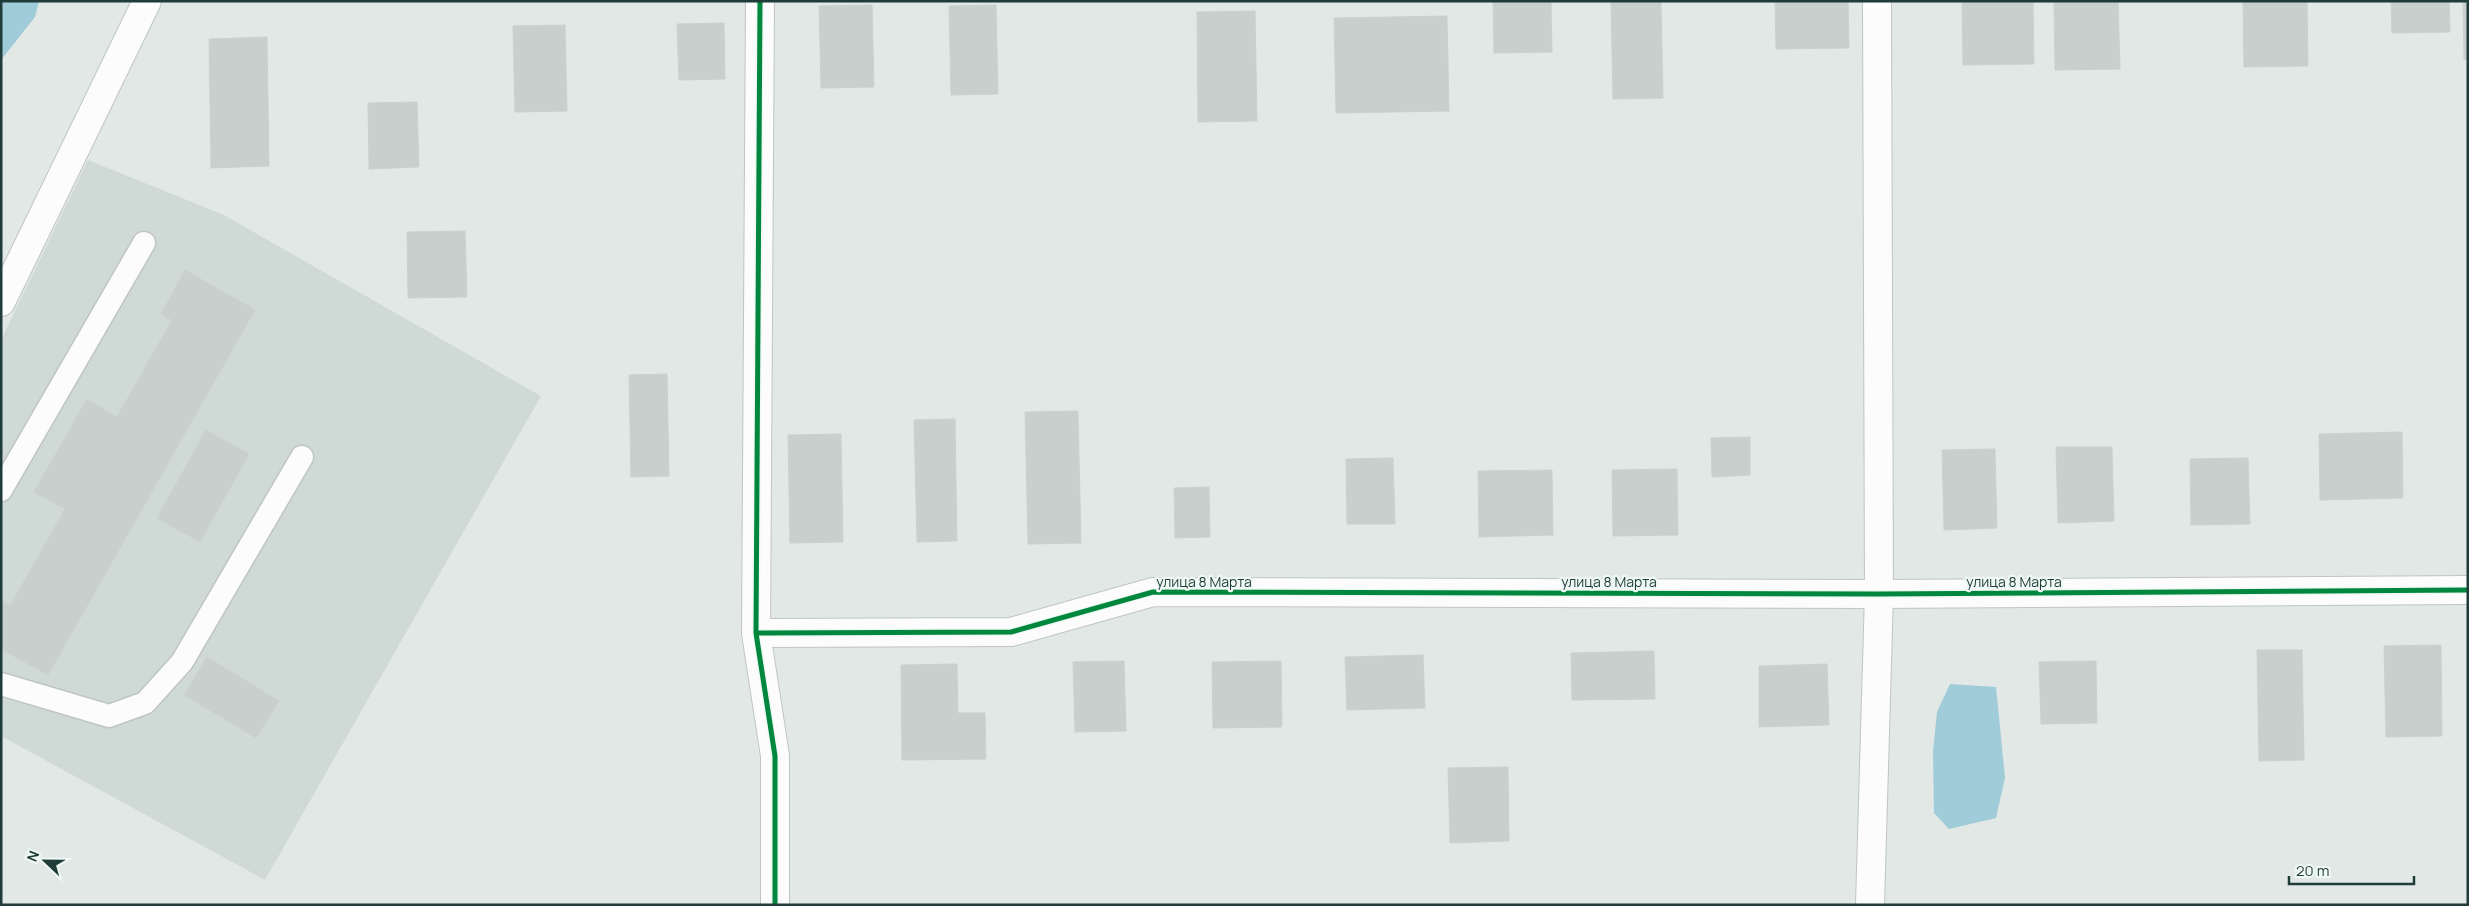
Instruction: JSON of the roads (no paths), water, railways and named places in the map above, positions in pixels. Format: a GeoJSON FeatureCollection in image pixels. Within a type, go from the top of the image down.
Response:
{"type":"FeatureCollection","features":[{"type":"Feature","properties":{"kind":"street"},"geometry":{"type":"LineString","coordinates":[[1,302],[147,1]]}},
{"type":"Feature","properties":{"kind":"street"},"geometry":{"type":"LineString","coordinates":[[760,1],[756,633],[775,756],[775,905]]}},
{"type":"Feature","properties":{"kind":"street"},"geometry":{"type":"LineString","coordinates":[[1870,905],[1879,594],[1877,1]]}},
{"type":"Feature","properties":{"kind":"street","name":"улица 8 Марта"},"geometry":{"type":"LineString","coordinates":[[756,633],[1012,632],[1153,592],[1879,594],[2468,590]]}},
{"type":"Feature","properties":{"kind":"lane"},"geometry":{"type":"LineString","coordinates":[[1,490],[144,243]]}},
{"type":"Feature","properties":{"kind":"lane"},"geometry":{"type":"LineString","coordinates":[[1,684],[109,716],[145,702],[182,662],[302,457]]}},
{"type":"Feature","properties":{"kind":"water"},"geometry":{"type":"Polygon","coordinates":[[[1,1],[39,1],[35,17],[1,60],[1,1]]]}},
{"type":"Feature","properties":{"kind":"water"},"geometry":{"type":"Polygon","coordinates":[[[1950,684],[1996,687],[2005,778],[1996,818],[1949,829],[1934,813],[1933,751],[1937,712],[1950,684]]]}}]}
